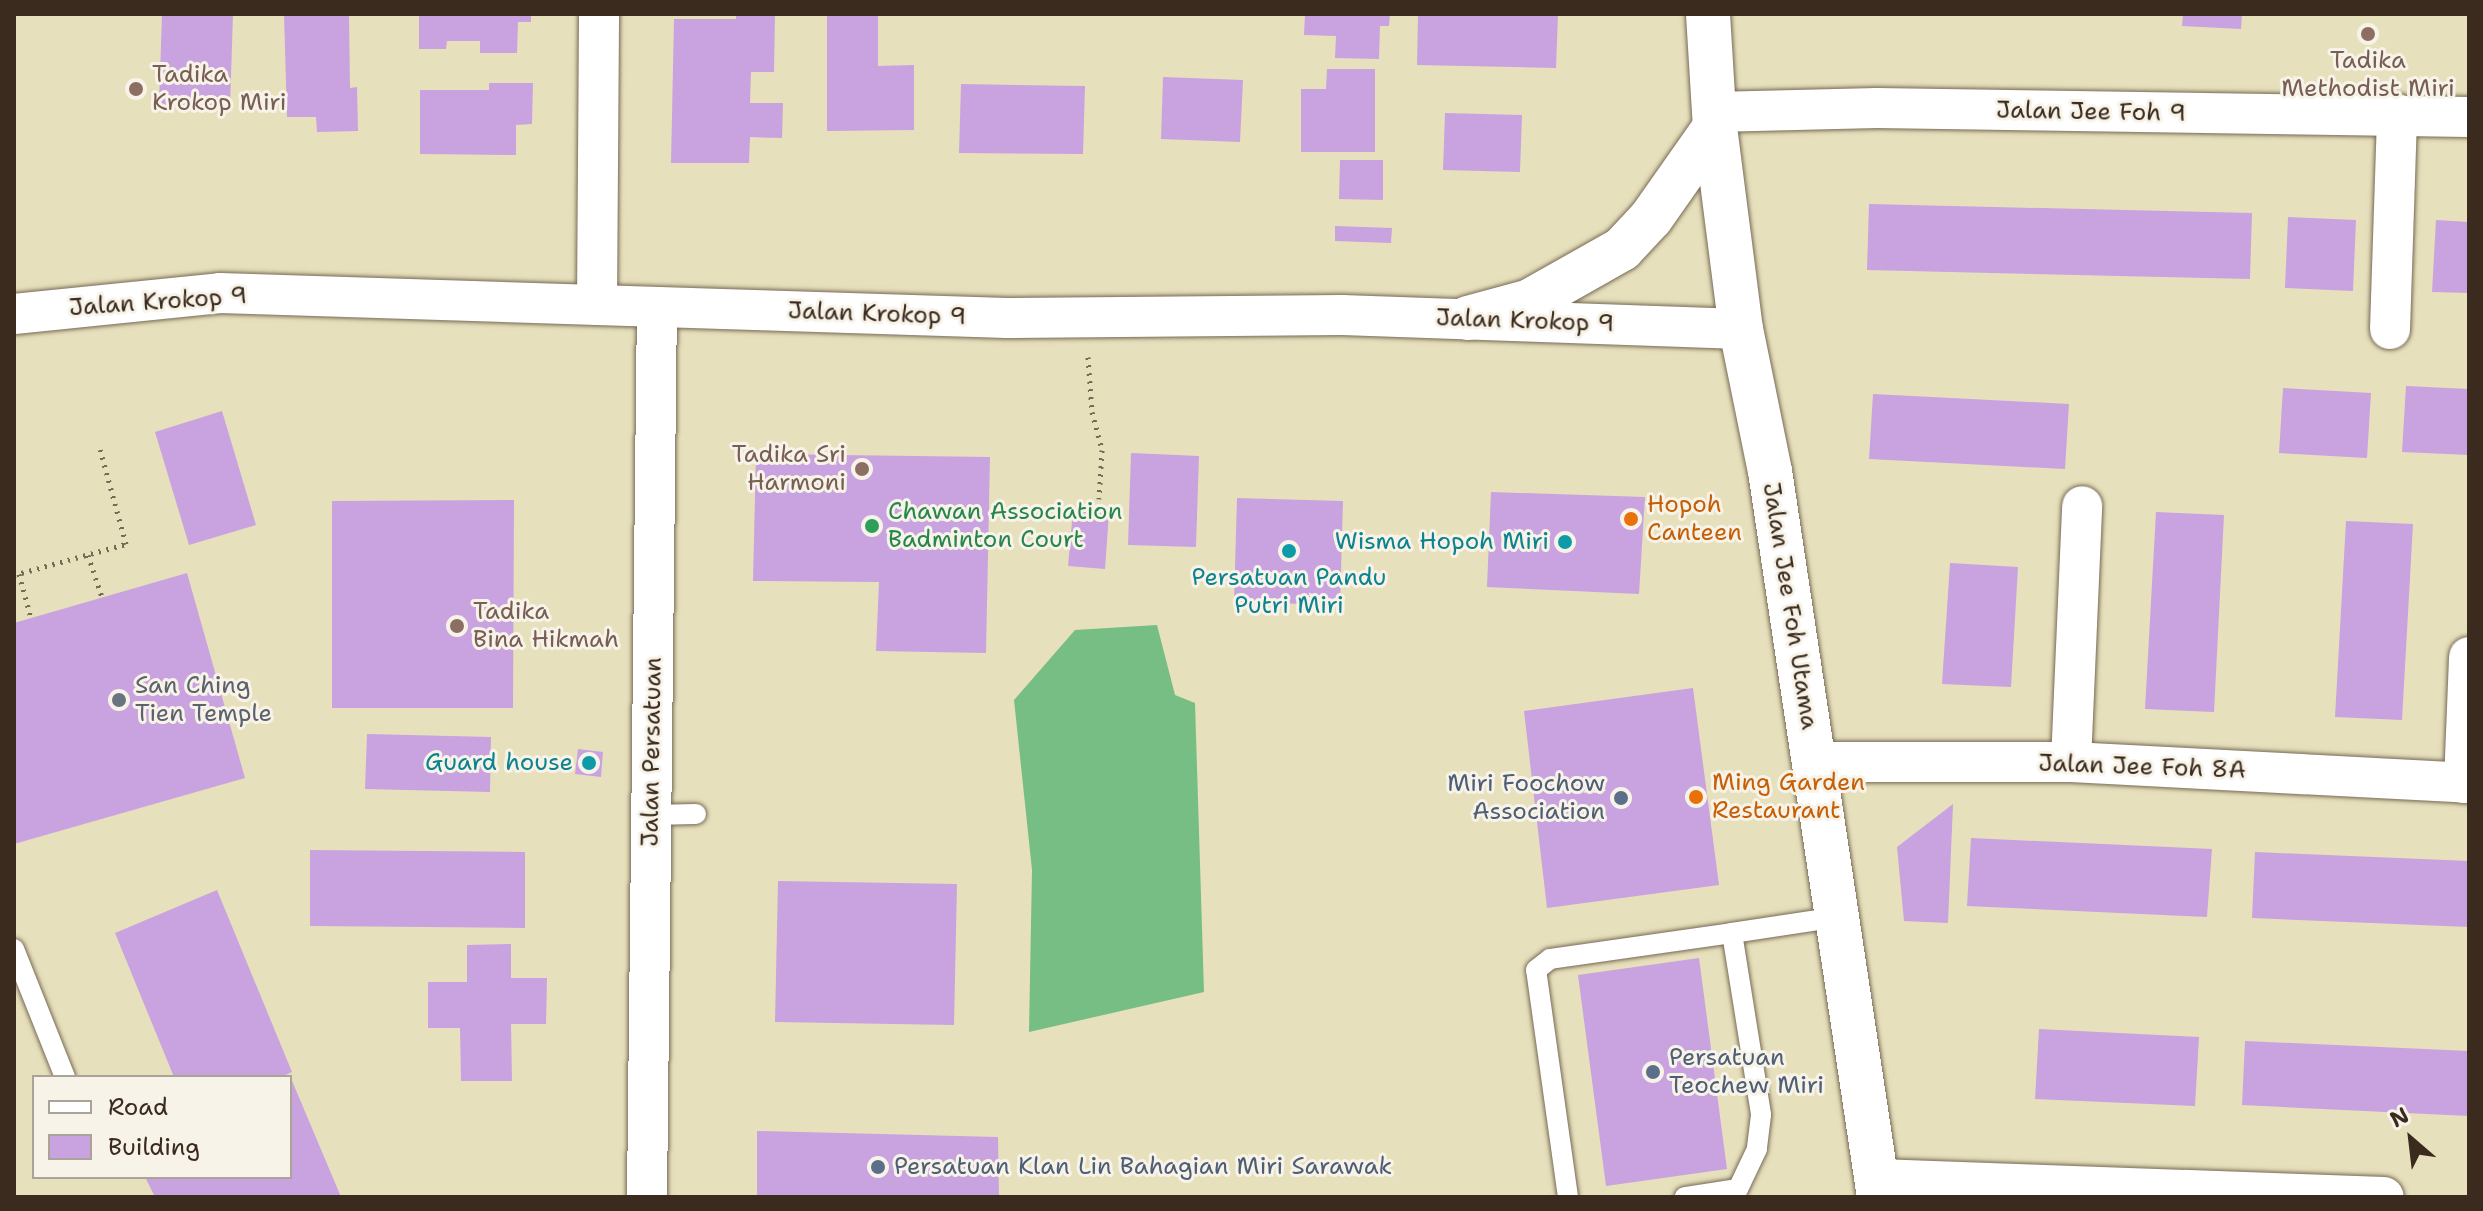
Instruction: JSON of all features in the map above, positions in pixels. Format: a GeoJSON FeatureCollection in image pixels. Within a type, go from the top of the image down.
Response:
{"type":"FeatureCollection","features":[{"type":"Feature","properties":{"kind":"street"},"geometry":{"type":"LineString","coordinates":[[597,305],[599,14]]}},
{"type":"Feature","properties":{"kind":"street","name":"Jalan Jee Foh Utama"},"geometry":{"type":"LineString","coordinates":[[1708,14],[1714,119],[1741,329],[1770,471],[1878,1188]]}},
{"type":"Feature","properties":{"kind":"street","name":"Jalan Jee Foh 9"},"geometry":{"type":"LineString","coordinates":[[1714,119],[1877,108],[2469,117]]}},
{"type":"Feature","properties":{"kind":"street"},"geometry":{"type":"LineString","coordinates":[[2390,329],[2397,114]]}},
{"type":"Feature","properties":{"kind":"street"},"geometry":{"type":"LineString","coordinates":[[1468,318],[1530,301],[1622,249],[1651,218],[1714,119]]}},
{"type":"Feature","properties":{"kind":"street","name":"Jalan Krokop 9"},"geometry":{"type":"LineString","coordinates":[[14,314],[220,293],[657,307],[1089,316],[1468,318],[1741,329]]}},
{"type":"Feature","properties":{"kind":"street","name":"Jalan Persatuan"},"geometry":{"type":"LineString","coordinates":[[647,1197],[657,307]]}},
{"type":"Feature","properties":{"kind":"street"},"geometry":{"type":"LineString","coordinates":[[2071,762],[2082,506]]}},
{"type":"Feature","properties":{"kind":"street"},"geometry":{"type":"LineString","coordinates":[[2466,783],[2469,657]]}},
{"type":"Feature","properties":{"kind":"street","name":"Jalan Jee Foh 8A"},"geometry":{"type":"LineString","coordinates":[[1815,762],[2071,762],[2466,783]]}},
{"type":"Feature","properties":{"kind":"street"},"geometry":{"type":"LineString","coordinates":[[1878,1188],[2384,1197]]}},
{"type":"Feature","properties":{"kind":"lane"},"geometry":{"type":"LineString","coordinates":[[651,815],[696,814]]}},
{"type":"Feature","properties":{"kind":"lane"},"geometry":{"type":"LineString","coordinates":[[1568,1197],[1536,970],[1550,959],[1838,917]]}},
{"type":"Feature","properties":{"kind":"lane"},"geometry":{"type":"LineString","coordinates":[[1685,1197],[1738,1189],[1757,1149],[1761,1115],[1732,933]]}},
{"type":"Feature","properties":{"kind":"lane"},"geometry":{"type":"LineString","coordinates":[[14,949],[64,1075]]}},
{"type":"Feature","properties":{"kind":"path"},"geometry":{"type":"LineString","coordinates":[[1089,316],[1092,412],[1102,450],[1099,499]]}},
{"type":"Feature","properties":{"kind":"path"},"geometry":{"type":"LineString","coordinates":[[31,618],[16,575],[126,544],[100,449]]}},
{"type":"Feature","properties":{"kind":"path"},"geometry":{"type":"LineString","coordinates":[[88,555],[102,597]]}},
{"type":"Feature","properties":{"kind":"green space"},"geometry":{"type":"Polygon","coordinates":[[[1157,625],[1175,695],[1195,703],[1204,992],[1029,1032],[1032,870],[1014,700],[1075,630],[1157,625]]]}},
{"type":"Feature","properties":{"kind":"building"},"geometry":{"type":"Polygon","coordinates":[[[162,14],[233,14],[230,107],[159,106],[162,14]]]}},
{"type":"Feature","properties":{"kind":"building"},"geometry":{"type":"Polygon","coordinates":[[[284,14],[349,14],[350,88],[357,87],[358,131],[317,132],[316,117],[287,117],[284,14]]]}},
{"type":"Feature","properties":{"kind":"building"},"geometry":{"type":"Polygon","coordinates":[[[419,14],[531,14],[531,22],[518,22],[517,53],[480,53],[480,41],[447,41],[446,49],[419,49],[419,14]]]}},
{"type":"Feature","properties":{"kind":"building"},"geometry":{"type":"Polygon","coordinates":[[[736,14],[775,14],[774,72],[751,72],[750,103],[783,103],[782,138],[750,137],[749,163],[671,163],[674,19],[736,19],[736,14]]]}},
{"type":"Feature","properties":{"kind":"building"},"geometry":{"type":"Polygon","coordinates":[[[878,14],[878,66],[914,65],[914,130],[827,131],[827,15],[878,14]]]}},
{"type":"Feature","properties":{"kind":"building"},"geometry":{"type":"Polygon","coordinates":[[[1305,14],[1390,14],[1389,26],[1380,26],[1379,59],[1335,58],[1336,36],[1304,35],[1305,14]]]}},
{"type":"Feature","properties":{"kind":"building"},"geometry":{"type":"Polygon","coordinates":[[[1418,14],[1558,14],[1556,68],[1417,65],[1418,14]]]}},
{"type":"Feature","properties":{"kind":"building"},"geometry":{"type":"Polygon","coordinates":[[[2183,14],[2242,14],[2241,29],[2182,26],[2183,14]]]}},
{"type":"Feature","properties":{"kind":"building"},"geometry":{"type":"Polygon","coordinates":[[[1327,69],[1375,69],[1375,152],[1301,152],[1301,89],[1326,89],[1327,69]]]}},
{"type":"Feature","properties":{"kind":"building"},"geometry":{"type":"Polygon","coordinates":[[[1163,77],[1243,80],[1240,142],[1161,139],[1163,77]]]}},
{"type":"Feature","properties":{"kind":"building"},"geometry":{"type":"Polygon","coordinates":[[[489,83],[533,83],[532,124],[516,125],[516,155],[420,154],[420,90],[489,90],[489,83]]]}},
{"type":"Feature","properties":{"kind":"building"},"geometry":{"type":"Polygon","coordinates":[[[961,84],[1085,86],[1083,154],[959,153],[961,84]]]}},
{"type":"Feature","properties":{"kind":"building"},"geometry":{"type":"Polygon","coordinates":[[[1445,113],[1522,115],[1520,172],[1443,170],[1445,113]]]}},
{"type":"Feature","properties":{"kind":"building"},"geometry":{"type":"Polygon","coordinates":[[[1340,160],[1383,160],[1383,200],[1339,199],[1340,160]]]}},
{"type":"Feature","properties":{"kind":"building"},"geometry":{"type":"Polygon","coordinates":[[[1869,204],[2252,213],[2250,279],[1867,270],[1869,204]]]}},
{"type":"Feature","properties":{"kind":"building"},"geometry":{"type":"Polygon","coordinates":[[[2288,217],[2356,220],[2353,291],[2285,288],[2288,217]]]}},
{"type":"Feature","properties":{"kind":"building"},"geometry":{"type":"Polygon","coordinates":[[[2436,220],[2469,222],[2469,293],[2432,292],[2436,220]]]}},
{"type":"Feature","properties":{"kind":"building"},"geometry":{"type":"Polygon","coordinates":[[[1335,226],[1392,228],[1391,243],[1335,241],[1335,226]]]}},
{"type":"Feature","properties":{"kind":"building"},"geometry":{"type":"Polygon","coordinates":[[[2406,386],[2469,389],[2469,455],[2402,452],[2406,386]]]}},
{"type":"Feature","properties":{"kind":"building"},"geometry":{"type":"Polygon","coordinates":[[[2283,388],[2371,393],[2367,458],[2279,453],[2283,388]]]}},
{"type":"Feature","properties":{"kind":"building"},"geometry":{"type":"Polygon","coordinates":[[[1873,394],[2069,404],[2065,469],[1869,459],[1873,394]]]}},
{"type":"Feature","properties":{"kind":"building"},"geometry":{"type":"Polygon","coordinates":[[[222,411],[256,525],[189,545],[155,432],[222,411]]]}},
{"type":"Feature","properties":{"kind":"building"},"geometry":{"type":"Polygon","coordinates":[[[1131,453],[1199,456],[1196,547],[1128,545],[1131,453]]]}},
{"type":"Feature","properties":{"kind":"building"},"geometry":{"type":"Polygon","coordinates":[[[756,454],[990,457],[986,653],[876,651],[879,582],[753,581],[756,454]]]}},
{"type":"Feature","properties":{"kind":"building","name":"Wisma Hopoh Miri"},"geometry":{"type":"Polygon","coordinates":[[[1491,492],[1645,497],[1639,594],[1487,587],[1491,492]]]}},
{"type":"Feature","properties":{"kind":"building","name":"Persatuan Pandu Putri Miri"},"geometry":{"type":"Polygon","coordinates":[[[1237,498],[1343,501],[1340,605],[1234,602],[1237,498]]]}},
{"type":"Feature","properties":{"kind":"building"},"geometry":{"type":"Polygon","coordinates":[[[514,500],[513,708],[332,708],[332,501],[514,500]]]}},
{"type":"Feature","properties":{"kind":"building"},"geometry":{"type":"Polygon","coordinates":[[[1073,511],[1109,513],[1105,569],[1068,566],[1073,511]]]}},
{"type":"Feature","properties":{"kind":"building"},"geometry":{"type":"Polygon","coordinates":[[[2156,512],[2224,515],[2214,712],[2145,709],[2156,512]]]}},
{"type":"Feature","properties":{"kind":"building"},"geometry":{"type":"Polygon","coordinates":[[[2346,521],[2413,524],[2402,720],[2335,717],[2346,521]]]}},
{"type":"Feature","properties":{"kind":"building"},"geometry":{"type":"Polygon","coordinates":[[[1950,563],[2018,567],[2011,687],[1942,684],[1950,563]]]}},
{"type":"Feature","properties":{"kind":"building","name":"San Ching Tien Temple"},"geometry":{"type":"Polygon","coordinates":[[[187,573],[245,778],[14,844],[14,623],[187,573]]]}},
{"type":"Feature","properties":{"kind":"building","name":"Miri Foochow Association"},"geometry":{"type":"Polygon","coordinates":[[[1693,688],[1719,885],[1547,908],[1524,711],[1693,688]]]}},
{"type":"Feature","properties":{"kind":"building"},"geometry":{"type":"Polygon","coordinates":[[[367,734],[491,737],[490,792],[365,789],[367,734]]]}},
{"type":"Feature","properties":{"kind":"building","name":"Guard house"},"geometry":{"type":"Polygon","coordinates":[[[578,749],[603,752],[601,777],[575,774],[578,749]]]}},
{"type":"Feature","properties":{"kind":"building"},"geometry":{"type":"Polygon","coordinates":[[[1953,804],[1948,923],[1904,921],[1897,847],[1953,804]]]}},
{"type":"Feature","properties":{"kind":"building"},"geometry":{"type":"Polygon","coordinates":[[[1971,838],[2212,849],[2207,917],[1967,906],[1971,838]]]}},
{"type":"Feature","properties":{"kind":"building"},"geometry":{"type":"Polygon","coordinates":[[[310,850],[525,852],[525,928],[310,926],[310,850]]]}},
{"type":"Feature","properties":{"kind":"building"},"geometry":{"type":"Polygon","coordinates":[[[2255,852],[2469,861],[2469,927],[2252,918],[2255,852]]]}},
{"type":"Feature","properties":{"kind":"building"},"geometry":{"type":"Polygon","coordinates":[[[778,881],[957,884],[954,1025],[775,1022],[778,881]]]}},
{"type":"Feature","properties":{"kind":"building"},"geometry":{"type":"Polygon","coordinates":[[[217,890],[292,1072],[285,1075],[173,1075],[115,933],[217,890]]]}},
{"type":"Feature","properties":{"kind":"building"},"geometry":{"type":"Polygon","coordinates":[[[511,944],[511,978],[547,978],[546,1024],[511,1024],[512,1081],[461,1081],[460,1028],[428,1028],[428,982],[467,982],[467,945],[511,944]]]}},
{"type":"Feature","properties":{"kind":"building","name":"Persatuan Teochew Miri"},"geometry":{"type":"Polygon","coordinates":[[[1699,958],[1727,1169],[1606,1186],[1578,975],[1699,958]]]}},
{"type":"Feature","properties":{"kind":"building"},"geometry":{"type":"Polygon","coordinates":[[[2039,1029],[2199,1037],[2195,1106],[2035,1099],[2039,1029]]]}},
{"type":"Feature","properties":{"kind":"building"},"geometry":{"type":"Polygon","coordinates":[[[2245,1041],[2469,1051],[2469,1116],[2242,1105],[2245,1041]]]}},
{"type":"Feature","properties":{"kind":"building"},"geometry":{"type":"Polygon","coordinates":[[[292,1081],[341,1197],[155,1197],[146,1179],[292,1179],[292,1081]]]}},
{"type":"Feature","properties":{"kind":"building","name":"Persatuan Klan Lin Bahagian Miri Sarawak"},"geometry":{"type":"Polygon","coordinates":[[[757,1131],[998,1137],[999,1197],[757,1197],[757,1131]]]}},
{"type":"Feature","properties":{"kind":"place","name":"Tadika Methodist Miri"},"geometry":{"type":"Point","coordinates":[2368,34]}},
{"type":"Feature","properties":{"kind":"place","name":"Tadika Krokop Miri"},"geometry":{"type":"Point","coordinates":[136,89]}},
{"type":"Feature","properties":{"kind":"place","name":"Tadika Sri Harmoni"},"geometry":{"type":"Point","coordinates":[862,469]}},
{"type":"Feature","properties":{"kind":"place","name":"Hopoh Canteen"},"geometry":{"type":"Point","coordinates":[1631,519]}},
{"type":"Feature","properties":{"kind":"place","name":"Chawan Association Badminton Court"},"geometry":{"type":"Point","coordinates":[872,526]}},
{"type":"Feature","properties":{"kind":"place","name":"Wisma Hopoh Miri"},"geometry":{"type":"Point","coordinates":[1565,542]}},
{"type":"Feature","properties":{"kind":"place","name":"Persatuan Pandu Putri Miri"},"geometry":{"type":"Point","coordinates":[1289,551]}},
{"type":"Feature","properties":{"kind":"place","name":"Tadika Bina Hikmah"},"geometry":{"type":"Point","coordinates":[457,626]}},
{"type":"Feature","properties":{"kind":"place","name":"San Ching Tien Temple"},"geometry":{"type":"Point","coordinates":[119,700]}},
{"type":"Feature","properties":{"kind":"place","name":"Guard house"},"geometry":{"type":"Point","coordinates":[589,763]}},
{"type":"Feature","properties":{"kind":"place","name":"Ming Garden Restaurant"},"geometry":{"type":"Point","coordinates":[1696,797]}},
{"type":"Feature","properties":{"kind":"place","name":"Miri Foochow Association"},"geometry":{"type":"Point","coordinates":[1621,798]}},
{"type":"Feature","properties":{"kind":"place","name":"Persatuan Teochew Miri"},"geometry":{"type":"Point","coordinates":[1653,1072]}},
{"type":"Feature","properties":{"kind":"place","name":"Persatuan Klan Lin Bahagian Miri Sarawak"},"geometry":{"type":"Point","coordinates":[878,1167]}}]}
